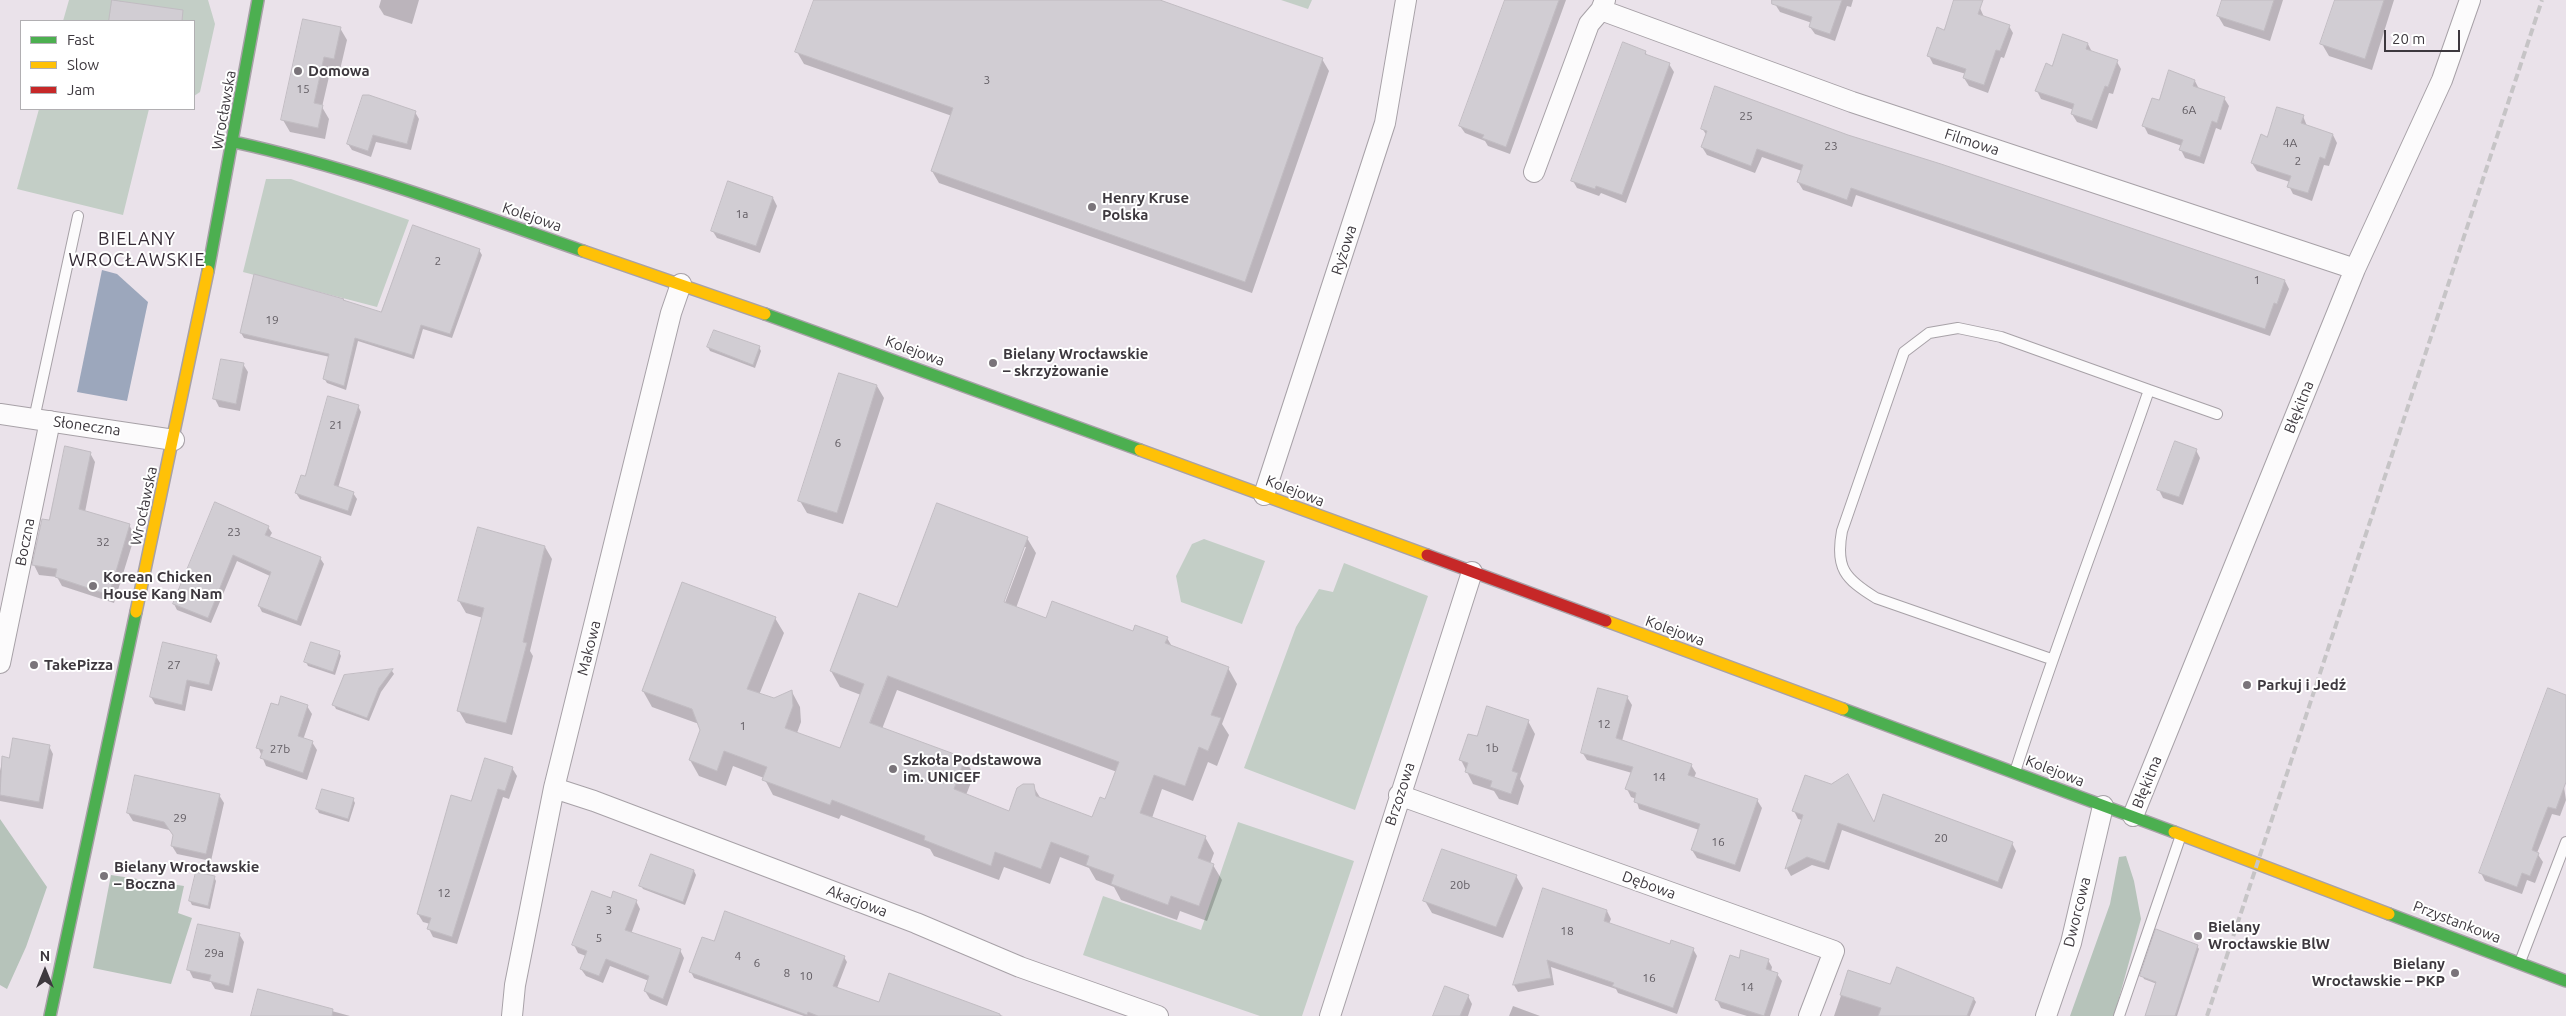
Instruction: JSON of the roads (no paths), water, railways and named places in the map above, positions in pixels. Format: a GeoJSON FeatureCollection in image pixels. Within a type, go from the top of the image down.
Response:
{"type":"FeatureCollection","features":[{"type":"Feature","properties":{"kind":"street","name":"Wrocławska"},"geometry":{"type":"LineString","coordinates":[[50,1016],[174,440],[234,142],[258,0]]}},
{"type":"Feature","properties":{"kind":"street","name":"Ryżowa"},"geometry":{"type":"LineString","coordinates":[[1264,495],[1385,123],[1406,0]]}},
{"type":"Feature","properties":{"kind":"street","name":"Błękitna"},"geometry":{"type":"LineString","coordinates":[[2133,816],[2355,270],[2442,80],[2470,0]]}},
{"type":"Feature","properties":{"kind":"street","name":"Filmowa"},"geometry":{"type":"LineString","coordinates":[[1603,5],[1852,102],[2355,270]]}},
{"type":"Feature","properties":{"kind":"street"},"geometry":{"type":"LineString","coordinates":[[1534,172],[1589,24],[1603,5]]}},
{"type":"Feature","properties":{"kind":"street","name":"Kolejowa"},"geometry":{"type":"LineString","coordinates":[[234,142],[280,152],[407,190],[880,354],[2337,892]]}},
{"type":"Feature","properties":{"kind":"street","name":"Makowa"},"geometry":{"type":"LineString","coordinates":[[512,1016],[517,976],[554,788],[671,313],[681,284]]}},
{"type":"Feature","properties":{"kind":"street","name":"Słoneczna"},"geometry":{"type":"LineString","coordinates":[[0,414],[174,440]]}},
{"type":"Feature","properties":{"kind":"street","name":"Boczna"},"geometry":{"type":"LineString","coordinates":[[0,663],[42,420]]}},
{"type":"Feature","properties":{"kind":"street","name":"Brzozowa"},"geometry":{"type":"LineString","coordinates":[[1330,1016],[1399,795],[1472,572]]}},
{"type":"Feature","properties":{"kind":"street","name":"Akacjowa"},"geometry":{"type":"LineString","coordinates":[[554,788],[594,801],[896,916],[1020,968],[1158,1016]]}},
{"type":"Feature","properties":{"kind":"street","name":"Dębowa"},"geometry":{"type":"LineString","coordinates":[[1399,795],[1834,951],[1809,1016]]}},
{"type":"Feature","properties":{"kind":"street","name":"Dworcowa"},"geometry":{"type":"LineString","coordinates":[[2046,1016],[2071,942],[2104,806]]}},
{"type":"Feature","properties":{"kind":"street","name":"Przystankowa"},"geometry":{"type":"LineString","coordinates":[[2337,892],[2566,981]]}},
{"type":"Feature","properties":{"kind":"lane"},"geometry":{"type":"LineString","coordinates":[[42,420],[78,216]]}},
{"type":"Feature","properties":{"kind":"lane"},"geometry":{"type":"LineString","coordinates":[[2051,660],[1876,598],[1860,588],[1844,572],[1838,552],[1842,531],[1904,352],[1929,333],[1958,328],[2001,337],[2217,414]]}},
{"type":"Feature","properties":{"kind":"lane"},"geometry":{"type":"LineString","coordinates":[[2015,772],[2051,660],[2096,546],[2149,390]]}},
{"type":"Feature","properties":{"kind":"lane"},"geometry":{"type":"LineString","coordinates":[[2119,1016],[2181,835]]}},
{"type":"Feature","properties":{"kind":"lane"},"geometry":{"type":"LineString","coordinates":[[2520,963],[2566,842]]}},
{"type":"Feature","properties":{"kind":"water"},"geometry":{"type":"Polygon","coordinates":[[[102,270],[117,274],[148,302],[127,401],[77,392],[102,270]]]}},
{"type":"Feature","properties":{"kind":"railway"},"geometry":{"type":"LineString","coordinates":[[2207,1016],[2542,0]]}},
{"type":"Feature","properties":{"kind":"place","name":"Domowa"},"geometry":{"type":"Point","coordinates":[298,71]}},
{"type":"Feature","properties":{"kind":"place","name":"Henry Kruse Polska"},"geometry":{"type":"Point","coordinates":[1092,207]}},
{"type":"Feature","properties":{"kind":"place","name":"Bielany Wrocławskie – skrzyżowanie"},"geometry":{"type":"Point","coordinates":[993,363]}},
{"type":"Feature","properties":{"kind":"place","name":"Korean Chicken House Kang Nam"},"geometry":{"type":"Point","coordinates":[93,586]}},
{"type":"Feature","properties":{"kind":"place","name":"TakePizza"},"geometry":{"type":"Point","coordinates":[34,665]}},
{"type":"Feature","properties":{"kind":"place","name":"Parkuj i Jedź"},"geometry":{"type":"Point","coordinates":[2247,685]}},
{"type":"Feature","properties":{"kind":"place","name":"Szkoła Podstawowa im. UNICEF"},"geometry":{"type":"Point","coordinates":[893,769]}},
{"type":"Feature","properties":{"kind":"place","name":"Bielany Wrocławskie – Boczna"},"geometry":{"type":"Point","coordinates":[104,876]}},
{"type":"Feature","properties":{"kind":"place","name":"Bielany Wrocławskie BlW"},"geometry":{"type":"Point","coordinates":[2198,936]}},
{"type":"Feature","properties":{"kind":"place","name":"Bielany Wrocławskie – PKP"},"geometry":{"type":"Point","coordinates":[2455,973]}},
{"type":"Feature","properties":{"kind":"district","name":"BIELANY WROCŁAWSKIE"},"geometry":{"type":"Point","coordinates":[137,249]}}]}
